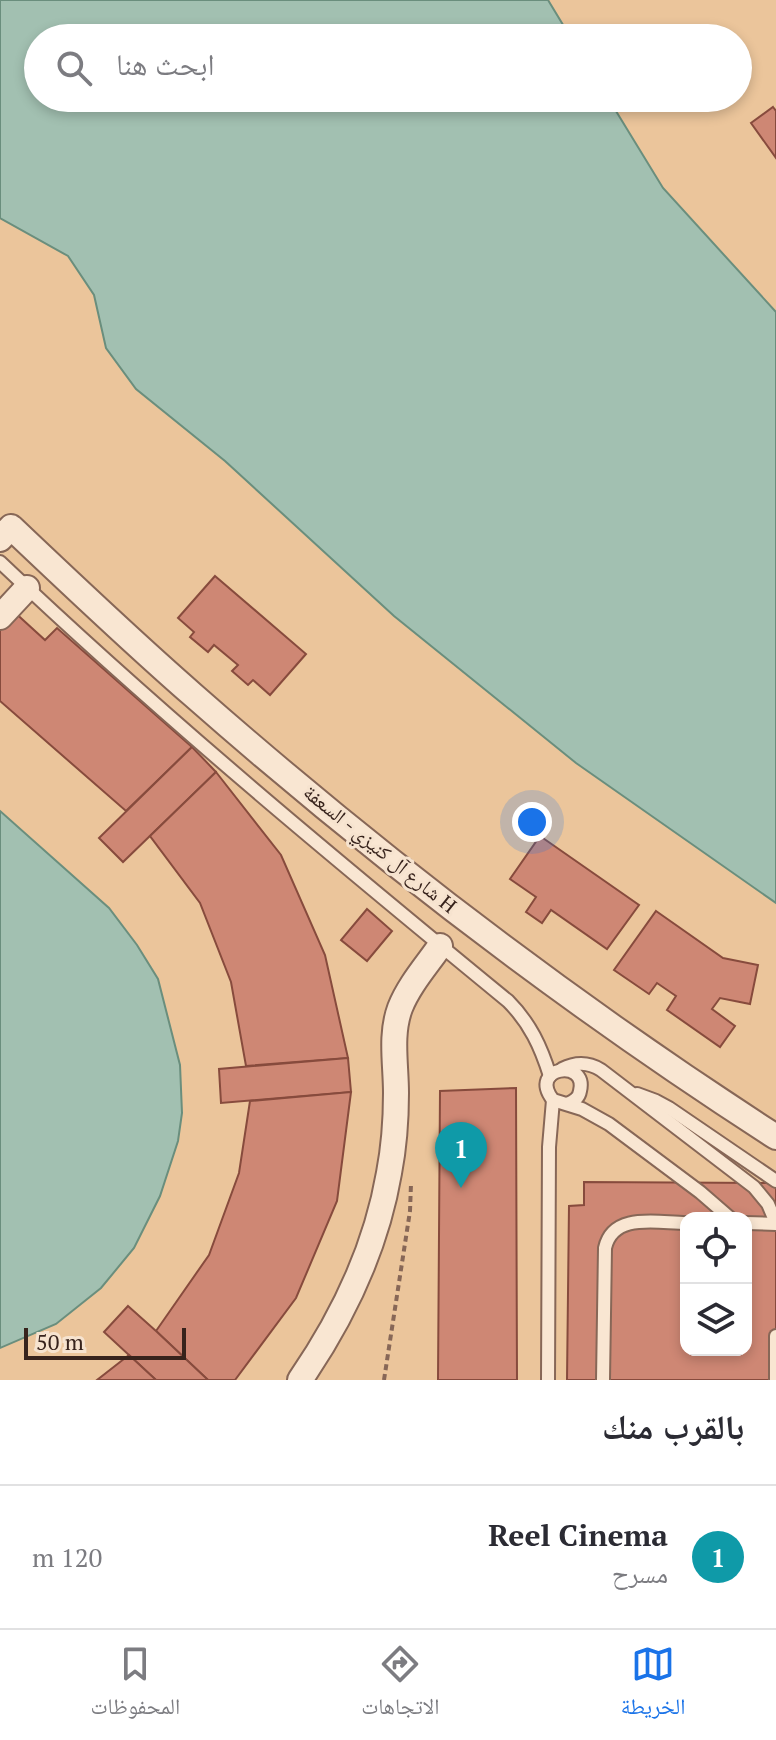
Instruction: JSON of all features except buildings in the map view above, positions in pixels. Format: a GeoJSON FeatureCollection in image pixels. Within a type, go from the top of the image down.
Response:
{"type":"FeatureCollection","features":[{"type":"Feature","properties":{"kind":"street","name":"شارع آل كنيزي - السعفة H"},"geometry":{"type":"LineString","coordinates":[[6,533],[285,774],[378,849],[568,995],[776,1137]]}},
{"type":"Feature","properties":{"kind":"street"},"geometry":{"type":"LineString","coordinates":[[0,617],[27,588]]}},
{"type":"Feature","properties":{"kind":"street"},"geometry":{"type":"LineString","coordinates":[[300,1380],[341,1316],[371,1245],[390,1171],[396,1095],[396,1023],[408,992],[440,946]]}},
{"type":"Feature","properties":{"kind":"lane"},"geometry":{"type":"LineString","coordinates":[[0,562],[224,764],[519,1012],[536,1037],[550,1076]]}},
{"type":"Feature","properties":{"kind":"lane"},"geometry":{"type":"LineString","coordinates":[[548,1380],[549,1147],[553,1100],[547,1089],[550,1076],[555,1071],[578,1063],[594,1066],[754,1187],[768,1204],[776,1223],[752,1223]]}},
{"type":"Feature","properties":{"kind":"lane"},"geometry":{"type":"LineString","coordinates":[[562,1069],[570,1070],[580,1080],[579,1095],[567,1104]]}},
{"type":"Feature","properties":{"kind":"lane"},"geometry":{"type":"LineString","coordinates":[[628,1092],[643,1095],[669,1108],[776,1181]]}},
{"type":"Feature","properties":{"kind":"lane"},"geometry":{"type":"LineString","coordinates":[[553,1100],[582,1109],[609,1124],[723,1212]]}},
{"type":"Feature","properties":{"kind":"lane"},"geometry":{"type":"LineString","coordinates":[[603,1380],[607,1240],[619,1226],[629,1223],[680,1223]]}},
{"type":"Feature","properties":{"kind":"lane"},"geometry":{"type":"LineString","coordinates":[[776,1336],[776,1380]]}},
{"type":"Feature","properties":{"kind":"path"},"geometry":{"type":"LineString","coordinates":[[384,1380],[410,1211],[411,1173]]}},
{"type":"Feature","properties":{"kind":"sand"},"geometry":{"type":"Polygon","coordinates":[[[548,0],[776,0],[776,312],[663,188],[617,112],[752,112],[752,24],[563,24],[548,0]]]}},
{"type":"Feature","properties":{"kind":"sand"},"geometry":{"type":"Polygon","coordinates":[[[0,218],[68,256],[94,295],[106,348],[136,389],[225,461],[394,616],[576,763],[776,903],[776,1380],[0,1380],[0,1348],[57,1324],[101,1288],[178,1141],[182,1113],[180,1065],[158,978],[109,908],[0,811],[0,218]]]}},
{"type":"Feature","properties":{"kind":"shaded area"},"geometry":{"type":"Polygon","coordinates":[[[0,0],[548,0],[563,24],[24,24],[24,112],[617,112],[663,188],[776,312],[776,903],[576,763],[394,616],[225,461],[136,389],[106,348],[94,295],[68,256],[0,218],[0,0]]]}},
{"type":"Feature","properties":{"kind":"shaded area"},"geometry":{"type":"Polygon","coordinates":[[[0,811],[109,908],[158,979],[180,1065],[182,1113],[178,1141],[160,1196],[134,1248],[101,1288],[56,1324],[0,1348],[0,811]]]}},
{"type":"Feature","properties":{"kind":"place","name":"Reel Cinema"},"geometry":{"type":"Point","coordinates":[461,1188]}}]}
